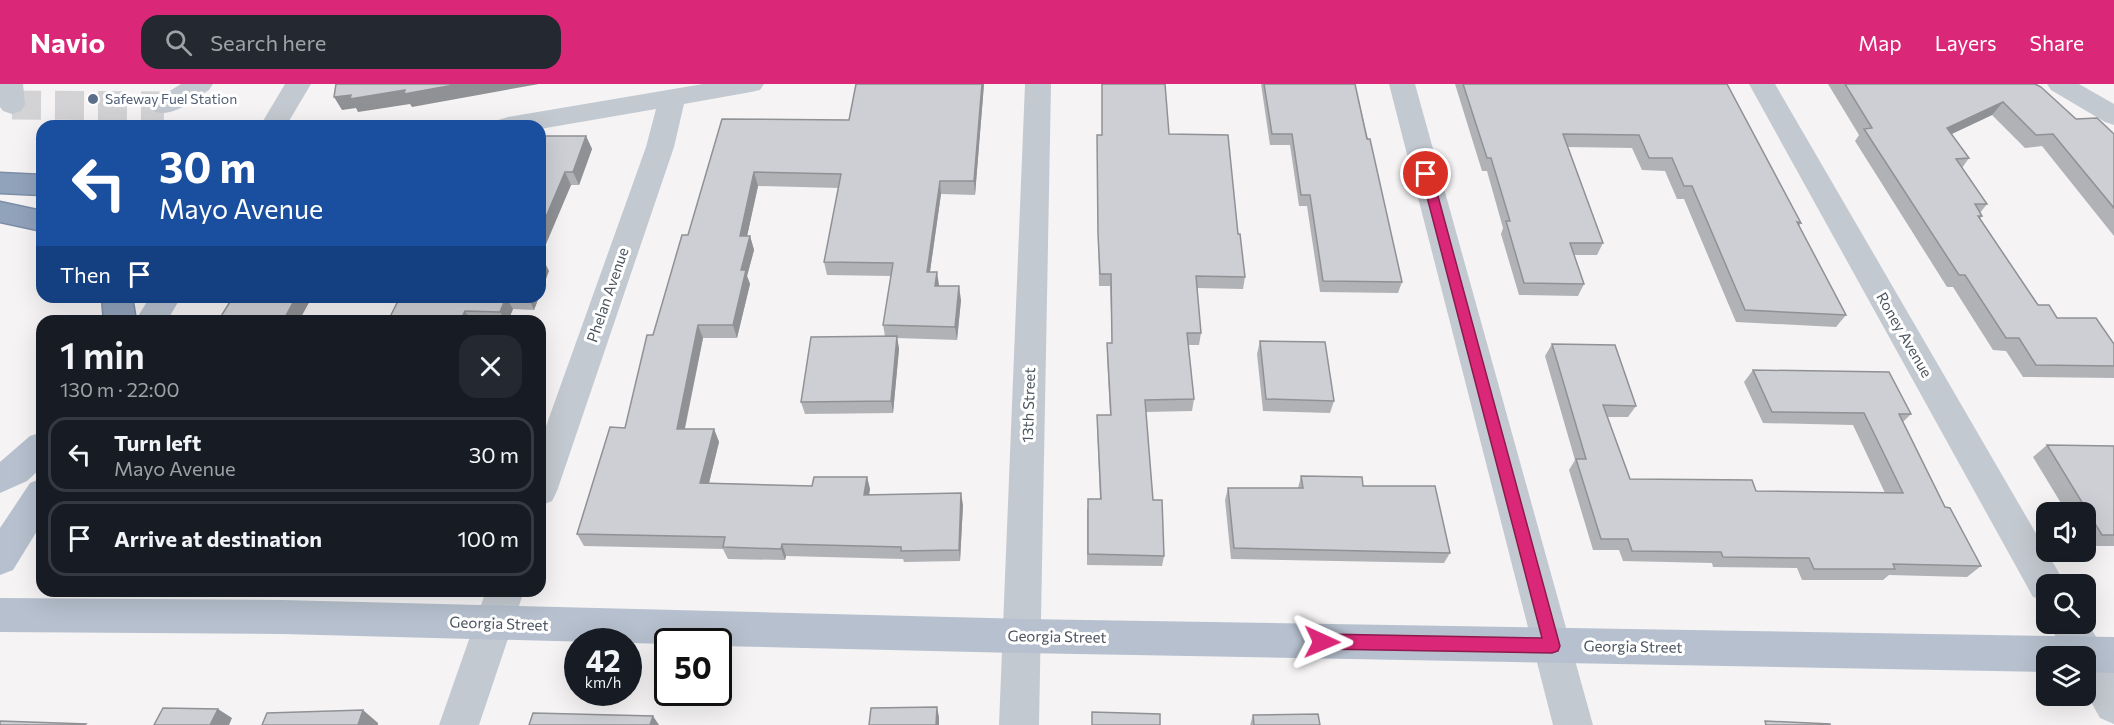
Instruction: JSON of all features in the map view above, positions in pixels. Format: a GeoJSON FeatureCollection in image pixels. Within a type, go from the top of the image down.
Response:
{"type":"FeatureCollection","features":[{"type":"Feature","properties":{"kind":"highway"},"geometry":{"type":"LineString","coordinates":[[0,183],[36,185]]}},
{"type":"Feature","properties":{"kind":"highway"},"geometry":{"type":"LineString","coordinates":[[0,212],[36,208]]}},
{"type":"Feature","properties":{"kind":"highway"},"geometry":{"type":"LineString","coordinates":[[0,212],[36,220]]}},
{"type":"Feature","properties":{"kind":"main road"},"geometry":{"type":"LineString","coordinates":[[0,479],[15,471],[36,452]]}},
{"type":"Feature","properties":{"kind":"main road"},"geometry":{"type":"LineString","coordinates":[[0,559],[36,502]]}},
{"type":"Feature","properties":{"kind":"main road","name":"Georgia Street"},"geometry":{"type":"LineString","coordinates":[[0,615],[283,617],[500,608],[1023,636],[1552,646],[2089,645]]}},
{"type":"Feature","properties":{"kind":"street"},"geometry":{"type":"LineString","coordinates":[[164,106],[200,84]]}},
{"type":"Feature","properties":{"kind":"street"},"geometry":{"type":"LineString","coordinates":[[277,120],[298,84]]}},
{"type":"Feature","properties":{"kind":"street"},"geometry":{"type":"LineString","coordinates":[[543,120],[751,84]]}},
{"type":"Feature","properties":{"kind":"street","name":"13th Street"},"geometry":{"type":"LineString","coordinates":[[1019,725],[1038,84]]}},
{"type":"Feature","properties":{"kind":"street"},"geometry":{"type":"LineString","coordinates":[[1402,84],[1573,725]]}},
{"type":"Feature","properties":{"kind":"street","name":"Roney Avenue"},"geometry":{"type":"LineString","coordinates":[[1762,84],[2040,574]]}},
{"type":"Feature","properties":{"kind":"street"},"geometry":{"type":"LineString","coordinates":[[2060,84],[2114,116]]}},
{"type":"Feature","properties":{"kind":"street","name":"Phelan Avenue"},"geometry":{"type":"LineString","coordinates":[[546,474],[660,147],[672,98]]}},
{"type":"Feature","properties":{"kind":"street"},"geometry":{"type":"LineString","coordinates":[[459,725],[500,608]]}},
{"type":"Feature","properties":{"kind":"street"},"geometry":{"type":"LineString","coordinates":[[2089,645],[2114,705]]}},
{"type":"Feature","properties":{"kind":"building"},"geometry":{"type":"Polygon","coordinates":[[[336,84],[459,84],[404,94],[405,90],[350,99],[351,95],[334,97],[336,84]]]}},
{"type":"Feature","properties":{"kind":"building"},"geometry":{"type":"Polygon","coordinates":[[[856,84],[982,84],[974,181],[940,181],[927,272],[937,272],[935,286],[959,286],[955,327],[883,325],[893,263],[824,262],[841,174],[754,172],[740,236],[750,236],[741,270],[746,270],[733,325],[698,325],[677,429],[714,429],[700,483],[812,486],[814,477],[867,477],[864,495],[961,493],[959,550],[901,551],[901,547],[782,544],[781,549],[723,547],[725,537],[577,534],[610,427],[625,428],[647,335],[653,335],[682,235],[688,235],[722,119],[849,120],[856,84]]]}},
{"type":"Feature","properties":{"kind":"building"},"geometry":{"type":"Polygon","coordinates":[[[1102,84],[1165,84],[1169,134],[1228,135],[1238,234],[1240,234],[1245,277],[1196,276],[1201,333],[1187,333],[1194,399],[1145,400],[1153,500],[1162,500],[1164,556],[1088,554],[1088,499],[1101,499],[1097,415],[1111,415],[1107,343],[1112,343],[1111,274],[1100,274],[1098,234],[1097,135],[1102,135],[1102,84]]]}},
{"type":"Feature","properties":{"kind":"building"},"geometry":{"type":"Polygon","coordinates":[[[1264,84],[1355,84],[1367,139],[1370,139],[1402,282],[1323,281],[1310,195],[1301,195],[1292,134],[1272,134],[1264,84]]]}},
{"type":"Feature","properties":{"kind":"building"},"geometry":{"type":"Polygon","coordinates":[[[1463,84],[1727,84],[1801,223],[1797,222],[1846,315],[1745,310],[1692,186],[1684,186],[1672,158],[1649,158],[1639,135],[1563,134],[1603,243],[1570,243],[1584,284],[1524,283],[1506,221],[1510,221],[1491,158],[1487,158],[1463,84]]]}},
{"type":"Feature","properties":{"kind":"building"},"geometry":{"type":"Polygon","coordinates":[[[1845,84],[2035,84],[2076,119],[2097,118],[2114,134],[2114,208],[2053,134],[2036,135],[2003,102],[1947,128],[1969,158],[1956,159],[1987,204],[1975,204],[1982,216],[1978,216],[2038,305],[2049,305],[2057,318],[2096,318],[2114,344],[2114,366],[2036,365],[2019,338],[2006,338],[1965,275],[1959,275],[1864,129],[1872,128],[1845,84]]]}},
{"type":"Feature","properties":{"kind":"building"},"geometry":{"type":"Polygon","coordinates":[[[546,136],[586,136],[573,172],[565,172],[546,217],[546,136]]]}},
{"type":"Feature","properties":{"kind":"building"},"geometry":{"type":"Polygon","coordinates":[[[229,303],[293,303],[286,315],[222,315],[229,303]]]}},
{"type":"Feature","properties":{"kind":"building"},"geometry":{"type":"Polygon","coordinates":[[[397,303],[504,303],[500,312],[465,311],[463,315],[391,315],[397,303]]]}},
{"type":"Feature","properties":{"kind":"building"},"geometry":{"type":"Polygon","coordinates":[[[897,336],[891,401],[801,402],[811,337],[897,336]]]}},
{"type":"Feature","properties":{"kind":"building"},"geometry":{"type":"Polygon","coordinates":[[[1260,341],[1325,342],[1334,401],[1266,399],[1260,341]]]}},
{"type":"Feature","properties":{"kind":"building"},"geometry":{"type":"Polygon","coordinates":[[[1552,344],[1615,345],[1636,406],[1603,405],[1630,479],[1752,480],[1756,491],[1903,493],[1864,413],[1772,412],[1753,370],[1889,372],[1911,414],[1899,414],[1945,507],[1950,508],[1981,566],[1893,564],[1895,569],[1814,569],[1809,558],[1723,557],[1721,552],[1632,551],[1628,539],[1601,539],[1576,459],[1586,459],[1552,344]]]}},
{"type":"Feature","properties":{"kind":"building"},"geometry":{"type":"Polygon","coordinates":[[[2047,445],[2114,446],[2114,535],[2102,535],[2096,525],[2096,502],[2082,502],[2047,445]]]}},
{"type":"Feature","properties":{"kind":"building"},"geometry":{"type":"Polygon","coordinates":[[[1301,476],[1362,477],[1363,486],[1435,486],[1450,553],[1234,548],[1228,488],[1303,488],[1301,476]]]}},
{"type":"Feature","properties":{"kind":"building"},"geometry":{"type":"Polygon","coordinates":[[[937,707],[936,725],[869,725],[871,708],[937,707]]]}},
{"type":"Feature","properties":{"kind":"building"},"geometry":{"type":"Polygon","coordinates":[[[163,708],[218,709],[210,725],[154,725],[163,708]]]}},
{"type":"Feature","properties":{"kind":"building"},"geometry":{"type":"Polygon","coordinates":[[[363,710],[358,725],[262,725],[267,713],[363,710]]]}},
{"type":"Feature","properties":{"kind":"building"},"geometry":{"type":"Polygon","coordinates":[[[1092,712],[1160,714],[1160,725],[1092,725],[1092,712]]]}},
{"type":"Feature","properties":{"kind":"building"},"geometry":{"type":"Polygon","coordinates":[[[533,713],[653,716],[650,725],[529,725],[533,713]]]}},
{"type":"Feature","properties":{"kind":"building"},"geometry":{"type":"Polygon","coordinates":[[[1318,714],[1320,725],[1254,725],[1253,715],[1318,714]]]}},
{"type":"Feature","properties":{"kind":"building"},"geometry":{"type":"Polygon","coordinates":[[[0,721],[86,724],[0,725],[0,721]]]}},
{"type":"Feature","properties":{"kind":"building"},"geometry":{"type":"Polygon","coordinates":[[[1765,721],[1830,724],[1830,725],[1766,725],[1765,721]]]}},
{"type":"Feature","properties":{"kind":"tunnel"},"geometry":{"type":"LineString","coordinates":[[12,105],[164,106]]}},
{"type":"Feature","properties":{"kind":"place","name":"Safeway Fuel Station"},"geometry":{"type":"Point","coordinates":[93,99]}},
{"type":"Feature","properties":{"kind":"route"},"geometry":{"type":"LineString","coordinates":[[1322,642],[1552,646],[1426,174]]}}]}
